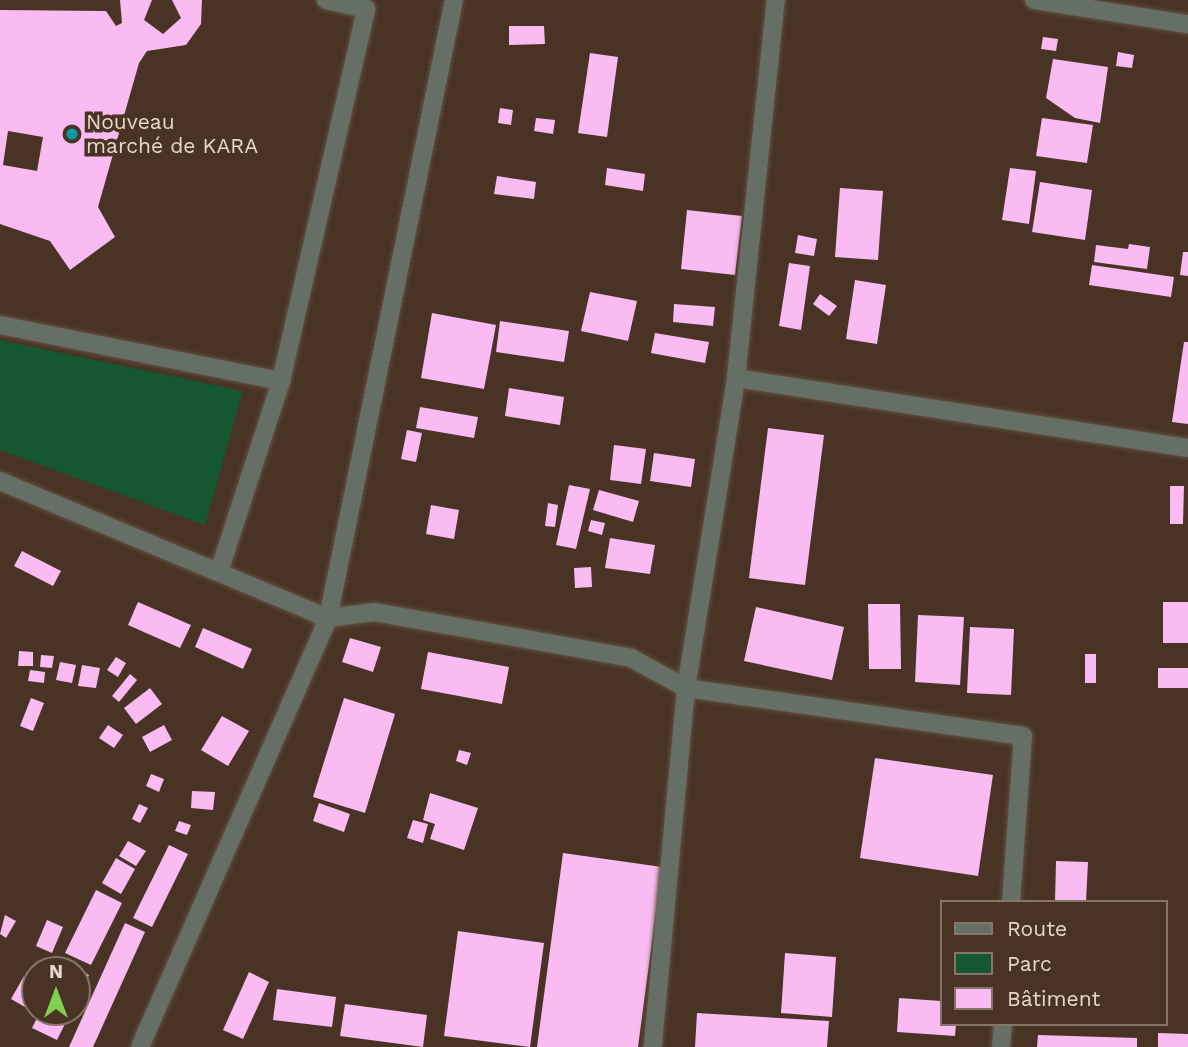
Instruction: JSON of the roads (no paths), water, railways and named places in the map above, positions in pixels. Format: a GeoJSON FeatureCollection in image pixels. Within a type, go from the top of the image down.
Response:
{"type":"FeatureCollection","features":[{"type":"Feature","properties":{"kind":"street"},"geometry":{"type":"LineString","coordinates":[[219,572],[281,381],[366,9],[326,0]]}},
{"type":"Feature","properties":{"kind":"street"},"geometry":{"type":"LineString","coordinates":[[140,1047],[328,618],[454,0]]}},
{"type":"Feature","properties":{"kind":"street"},"geometry":{"type":"LineString","coordinates":[[653,1047],[686,688],[736,378],[776,0]]}},
{"type":"Feature","properties":{"kind":"street"},"geometry":{"type":"LineString","coordinates":[[1034,0],[1188,23]]}},
{"type":"Feature","properties":{"kind":"street"},"geometry":{"type":"LineString","coordinates":[[0,325],[281,381]]}},
{"type":"Feature","properties":{"kind":"street"},"geometry":{"type":"LineString","coordinates":[[736,378],[1188,448]]}},
{"type":"Feature","properties":{"kind":"street"},"geometry":{"type":"LineString","coordinates":[[0,481],[328,618],[374,612],[618,655],[686,688],[1023,736],[1011,900]]}},
{"type":"Feature","properties":{"kind":"street"},"geometry":{"type":"LineString","coordinates":[[1001,1047],[1003,1026]]}},
{"type":"Feature","properties":{"kind":"place","name":"Nouveau marché de KARA"},"geometry":{"type":"Point","coordinates":[72,134]}}]}
